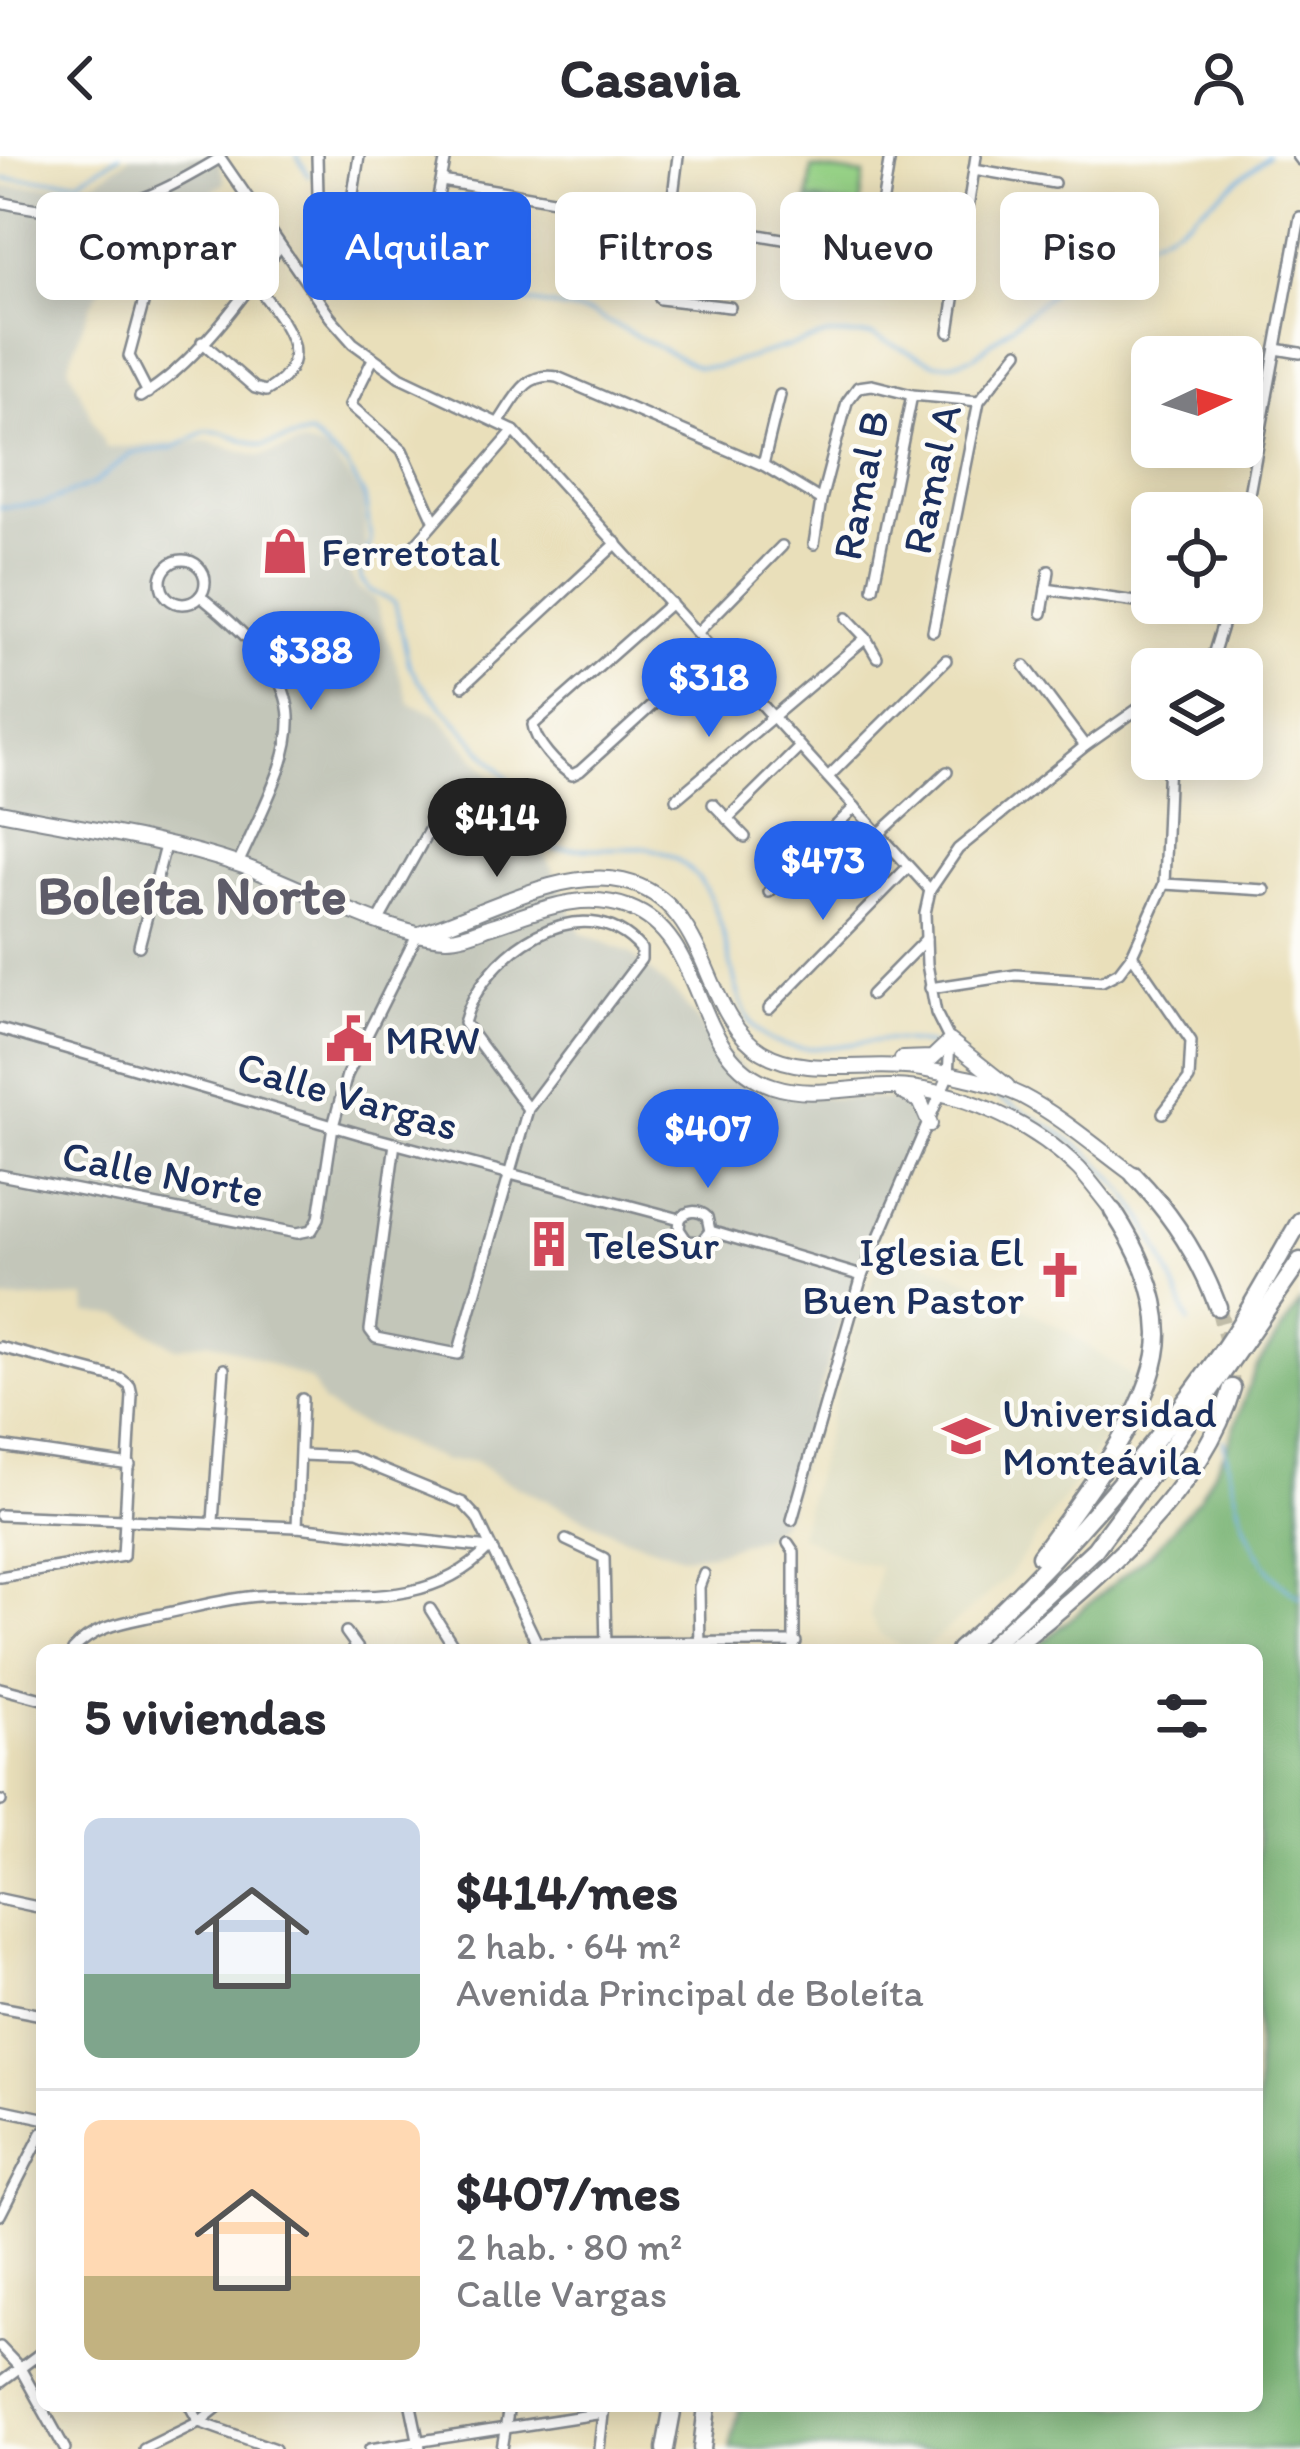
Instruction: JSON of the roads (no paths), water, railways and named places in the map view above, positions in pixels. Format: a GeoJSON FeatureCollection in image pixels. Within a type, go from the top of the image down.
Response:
{"type":"FeatureCollection","features":[{"type":"Feature","properties":{"kind":"highway"},"geometry":{"type":"LineString","coordinates":[[1135,1175],[1187,1240],[1218,1307]]}},
{"type":"Feature","properties":{"kind":"highway"},"geometry":{"type":"LineString","coordinates":[[994,1620],[1108,1457],[1147,1384],[1155,1358],[1158,1332],[1148,1278],[1113,1211]]}},
{"type":"Feature","properties":{"kind":"highway"},"geometry":{"type":"LineString","coordinates":[[966,1644],[1076,1530],[1222,1351],[1300,1221]]}},
{"type":"Feature","properties":{"kind":"highway"},"geometry":{"type":"LineString","coordinates":[[992,1644],[1095,1549],[1300,1261]]}},
{"type":"Feature","properties":{"kind":"highway"},"geometry":{"type":"LineString","coordinates":[[1016,1644],[1176,1496],[1215,1433],[1232,1388]]}},
{"type":"Feature","properties":{"kind":"highway"},"geometry":{"type":"LineString","coordinates":[[665,2449],[675,2412]]}},
{"type":"Feature","properties":{"kind":"highway"},"geometry":{"type":"LineString","coordinates":[[677,2412],[677,2449]]}},
{"type":"Feature","properties":{"kind":"highway"},"geometry":{"type":"LineString","coordinates":[[702,2449],[710,2412]]}},
{"type":"Feature","properties":{"kind":"highway"},"geometry":{"type":"LineString","coordinates":[[711,2412],[713,2449]]}},
{"type":"Feature","properties":{"kind":"street"},"geometry":{"type":"LineString","coordinates":[[317,156],[318,192]]}},
{"type":"Feature","properties":{"kind":"street"},"geometry":{"type":"LineString","coordinates":[[353,192],[358,156]]}},
{"type":"Feature","properties":{"kind":"street"},"geometry":{"type":"LineString","coordinates":[[439,192],[446,156]]}},
{"type":"Feature","properties":{"kind":"street"},"geometry":{"type":"LineString","coordinates":[[672,192],[678,156]]}},
{"type":"Feature","properties":{"kind":"street"},"geometry":{"type":"LineString","coordinates":[[756,235],[865,254],[875,248],[890,156]]}},
{"type":"Feature","properties":{"kind":"street"},"geometry":{"type":"LineString","coordinates":[[949,332],[976,156]]}},
{"type":"Feature","properties":{"kind":"street"},"geometry":{"type":"LineString","coordinates":[[0,202],[55,213],[108,212],[188,178],[220,157],[330,317],[373,359],[400,377],[514,431],[930,890]]}},
{"type":"Feature","properties":{"kind":"street"},"geometry":{"type":"LineString","coordinates":[[974,170],[1054,183]]}},
{"type":"Feature","properties":{"kind":"street"},"geometry":{"type":"LineString","coordinates":[[442,181],[555,200]]}},
{"type":"Feature","properties":{"kind":"street"},"geometry":{"type":"LineString","coordinates":[[1249,492],[1300,217]]}},
{"type":"Feature","properties":{"kind":"street"},"geometry":{"type":"LineString","coordinates":[[143,304],[129,356],[144,395],[167,379],[238,300]]}},
{"type":"Feature","properties":{"kind":"street"},"geometry":{"type":"LineString","coordinates":[[202,342],[255,388],[266,391],[278,384],[294,361],[295,344],[266,300]]}},
{"type":"Feature","properties":{"kind":"street"},"geometry":{"type":"LineString","coordinates":[[669,300],[730,307]]}},
{"type":"Feature","properties":{"kind":"street"},"geometry":{"type":"LineString","coordinates":[[1276,349],[1300,353]]}},
{"type":"Feature","properties":{"kind":"street","name":"Ramal A"},"geometry":{"type":"LineString","coordinates":[[932,631],[979,401],[1018,352]]}},
{"type":"Feature","properties":{"kind":"street"},"geometry":{"type":"LineString","coordinates":[[373,359],[350,405],[402,450],[434,520]]}},
{"type":"Feature","properties":{"kind":"street"},"geometry":{"type":"LineString","coordinates":[[499,422],[525,383],[546,375],[763,465],[821,500]]}},
{"type":"Feature","properties":{"kind":"street"},"geometry":{"type":"LineString","coordinates":[[814,544],[821,500],[851,394],[858,387],[979,401]]}},
{"type":"Feature","properties":{"kind":"street"},"geometry":{"type":"LineString","coordinates":[[763,465],[780,395]]}},
{"type":"Feature","properties":{"kind":"street","name":"Ramal B"},"geometry":{"type":"LineString","coordinates":[[873,588],[912,395]]}},
{"type":"Feature","properties":{"kind":"street"},"geometry":{"type":"LineString","coordinates":[[414,546],[514,431]]}},
{"type":"Feature","properties":{"kind":"street"},"geometry":{"type":"LineString","coordinates":[[463,686],[616,543]]}},
{"type":"Feature","properties":{"kind":"street"},"geometry":{"type":"LineString","coordinates":[[698,632],[782,547]]}},
{"type":"Feature","properties":{"kind":"street"},"geometry":{"type":"LineString","coordinates":[[186,560],[199,567],[205,582],[200,596],[185,604],[170,599],[162,587],[168,566],[186,560]]}},
{"type":"Feature","properties":{"kind":"street"},"geometry":{"type":"LineString","coordinates":[[1042,613],[1049,571]]}},
{"type":"Feature","properties":{"kind":"street"},"geometry":{"type":"LineString","coordinates":[[1046,590],[1131,599]]}},
{"type":"Feature","properties":{"kind":"street"},"geometry":{"type":"LineString","coordinates":[[200,596],[260,651],[277,675],[290,718],[286,758],[238,864]]}},
{"type":"Feature","properties":{"kind":"street"},"geometry":{"type":"LineString","coordinates":[[671,603],[533,724],[536,736],[572,775],[713,650]]}},
{"type":"Feature","properties":{"kind":"street"},"geometry":{"type":"LineString","coordinates":[[847,619],[877,657]]}},
{"type":"Feature","properties":{"kind":"street"},"geometry":{"type":"LineString","coordinates":[[676,799],[866,638]]}},
{"type":"Feature","properties":{"kind":"street"},"geometry":{"type":"LineString","coordinates":[[828,777],[946,660]]}},
{"type":"Feature","properties":{"kind":"street"},"geometry":{"type":"LineString","coordinates":[[1025,667],[1085,746]]}},
{"type":"Feature","properties":{"kind":"street"},"geometry":{"type":"LineString","coordinates":[[1131,714],[958,849],[930,890],[926,939],[930,988],[950,1041],[1135,1175]]}},
{"type":"Feature","properties":{"kind":"street"},"geometry":{"type":"LineString","coordinates":[[727,819],[800,747]]}},
{"type":"Feature","properties":{"kind":"street"},"geometry":{"type":"LineString","coordinates":[[879,834],[946,772]]}},
{"type":"Feature","properties":{"kind":"street"},"geometry":{"type":"LineString","coordinates":[[930,988],[1016,975],[1102,981],[1119,972],[1132,956],[1164,884],[1168,780]]}},
{"type":"Feature","properties":{"kind":"street"},"geometry":{"type":"LineString","coordinates":[[713,804],[745,837]]}},
{"type":"Feature","properties":{"kind":"street"},"geometry":{"type":"LineString","coordinates":[[769,892],[855,807]]}},
{"type":"Feature","properties":{"kind":"street"},"geometry":{"type":"LineString","coordinates":[[0,812],[238,864],[417,935],[465,936],[579,899],[603,900],[635,910],[660,928],[681,955],[716,1035],[731,1059],[749,1072],[772,1086],[829,1094],[886,1086],[941,1092],[996,1113],[1077,1167],[1113,1211]]}},
{"type":"Feature","properties":{"kind":"street"},"geometry":{"type":"LineString","coordinates":[[380,920],[438,814]]}},
{"type":"Feature","properties":{"kind":"street"},"geometry":{"type":"LineString","coordinates":[[139,946],[165,846]]}},
{"type":"Feature","properties":{"kind":"street"},"geometry":{"type":"LineString","coordinates":[[769,1009],[908,867]]}},
{"type":"Feature","properties":{"kind":"street"},"geometry":{"type":"LineString","coordinates":[[333,1126],[347,1075],[417,935],[539,890],[592,879],[641,886],[679,915],[734,1026],[768,1056],[806,1066],[868,1064],[932,1058],[950,1041]]}},
{"type":"Feature","properties":{"kind":"street"},"geometry":{"type":"LineString","coordinates":[[1164,884],[1264,890]]}},
{"type":"Feature","properties":{"kind":"street"},"geometry":{"type":"LineString","coordinates":[[395,1143],[370,1330],[376,1338],[454,1354],[461,1352],[528,1109],[641,959],[641,949],[623,932],[592,920],[549,929],[515,949],[474,999],[464,1023],[528,1109]]}},
{"type":"Feature","properties":{"kind":"street"},"geometry":{"type":"LineString","coordinates":[[871,995],[926,939]]}},
{"type":"Feature","properties":{"kind":"street"},"geometry":{"type":"LineString","coordinates":[[1132,956],[1191,1041],[1189,1079],[1163,1113]]}},
{"type":"Feature","properties":{"kind":"street","name":"Calle Vargas"},"geometry":{"type":"LineString","coordinates":[[0,1029],[333,1126],[680,1219]]}},
{"type":"Feature","properties":{"kind":"street"},"geometry":{"type":"LineString","coordinates":[[792,1520],[862,1276],[948,1076],[950,1041]]}},
{"type":"Feature","properties":{"kind":"street"},"geometry":{"type":"LineString","coordinates":[[868,1064],[948,1076],[1021,1096]]}},
{"type":"Feature","properties":{"kind":"street"},"geometry":{"type":"LineString","coordinates":[[886,1086],[920,1101],[930,1124]]}},
{"type":"Feature","properties":{"kind":"street","name":"Calle Norte"},"geometry":{"type":"LineString","coordinates":[[0,1174],[297,1233],[312,1230],[319,1218],[333,1126]]}},
{"type":"Feature","properties":{"kind":"street","name":"Calle Vargas"},"geometry":{"type":"LineString","coordinates":[[688,1212],[703,1213],[710,1231],[701,1242],[687,1241],[679,1229],[680,1219],[688,1212]]}},
{"type":"Feature","properties":{"kind":"street","name":"Calle Vargas"},"geometry":{"type":"LineString","coordinates":[[710,1231],[862,1276]]}},
{"type":"Feature","properties":{"kind":"street"},"geometry":{"type":"LineString","coordinates":[[0,1347],[126,1381],[132,1395],[125,1552],[117,1560],[0,1577]]}},
{"type":"Feature","properties":{"kind":"street"},"geometry":{"type":"LineString","coordinates":[[213,1522],[224,1369]]}},
{"type":"Feature","properties":{"kind":"street"},"geometry":{"type":"LineString","coordinates":[[297,1527],[302,1399]]}},
{"type":"Feature","properties":{"kind":"street"},"geometry":{"type":"LineString","coordinates":[[0,1446],[130,1465]]}},
{"type":"Feature","properties":{"kind":"street"},"geometry":{"type":"LineString","coordinates":[[302,1455],[351,1457],[463,1503],[477,1519],[537,1643],[554,1644]]}},
{"type":"Feature","properties":{"kind":"street"},"geometry":{"type":"LineString","coordinates":[[0,1515],[297,1527],[489,1548]]}},
{"type":"Feature","properties":{"kind":"street"},"geometry":{"type":"LineString","coordinates":[[566,1540],[604,1558],[606,1644]]}},
{"type":"Feature","properties":{"kind":"street"},"geometry":{"type":"LineString","coordinates":[[788,1543],[794,1552],[795,1644]]}},
{"type":"Feature","properties":{"kind":"street"},"geometry":{"type":"LineString","coordinates":[[81,1644],[105,1627],[250,1597],[360,1599],[385,1595],[464,1570],[489,1548]]}},
{"type":"Feature","properties":{"kind":"street"},"geometry":{"type":"LineString","coordinates":[[700,1644],[699,1587],[704,1574]]}},
{"type":"Feature","properties":{"kind":"street"},"geometry":{"type":"LineString","coordinates":[[430,1610],[452,1644]]}},
{"type":"Feature","properties":{"kind":"street"},"geometry":{"type":"LineString","coordinates":[[346,1632],[355,1644]]}},
{"type":"Feature","properties":{"kind":"street"},"geometry":{"type":"LineString","coordinates":[[0,1688],[36,1697]]}},
{"type":"Feature","properties":{"kind":"street"},"geometry":{"type":"LineString","coordinates":[[0,1899],[36,1907]]}},
{"type":"Feature","properties":{"kind":"street"},"geometry":{"type":"LineString","coordinates":[[0,2007],[36,2014]]}},
{"type":"Feature","properties":{"kind":"street"},"geometry":{"type":"LineString","coordinates":[[0,2109],[36,2117]]}},
{"type":"Feature","properties":{"kind":"street"},"geometry":{"type":"LineString","coordinates":[[0,2215],[36,2145]]}},
{"type":"Feature","properties":{"kind":"street"},"geometry":{"type":"LineString","coordinates":[[0,2347],[20,2368],[36,2397]]}},
{"type":"Feature","properties":{"kind":"street"},"geometry":{"type":"LineString","coordinates":[[0,2384],[36,2356]]}},
{"type":"Feature","properties":{"kind":"street"},"geometry":{"type":"LineString","coordinates":[[44,2412],[65,2449]]}},
{"type":"Feature","properties":{"kind":"street"},"geometry":{"type":"LineString","coordinates":[[193,2412],[199,2422],[275,2449]]}},
{"type":"Feature","properties":{"kind":"street"},"geometry":{"type":"LineString","coordinates":[[145,2449],[212,2412]]}},
{"type":"Feature","properties":{"kind":"street"},"geometry":{"type":"LineString","coordinates":[[412,2412],[420,2445]]}},
{"type":"Feature","properties":{"kind":"street"},"geometry":{"type":"LineString","coordinates":[[502,2449],[508,2412]]}},
{"type":"Feature","properties":{"kind":"street"},"geometry":{"type":"LineString","coordinates":[[370,2449],[420,2445],[594,2412]]}},
{"type":"Feature","properties":{"kind":"street"},"geometry":{"type":"LineString","coordinates":[[599,2449],[604,2412]]}},
{"type":"Feature","properties":{"kind":"waterway"},"geometry":{"type":"LineString","coordinates":[[4,179],[79,180],[120,156]]}},
{"type":"Feature","properties":{"kind":"waterway"},"geometry":{"type":"LineString","coordinates":[[297,156],[309,176]]}},
{"type":"Feature","properties":{"kind":"waterway"},"geometry":{"type":"LineString","coordinates":[[515,300],[591,313],[698,367],[717,367],[828,335],[872,335],[936,364],[953,363],[975,356],[1062,285],[1181,224],[1268,156]]}},
{"type":"Feature","properties":{"kind":"waterway"},"geometry":{"type":"LineString","coordinates":[[0,507],[43,504],[95,483],[131,453],[173,448],[206,431],[262,446],[310,434],[347,466],[365,497],[371,541],[360,569],[361,580],[395,603],[417,679],[514,785],[545,844],[554,849],[648,848],[679,861],[701,882],[715,909],[749,1020],[778,1044],[824,1048],[885,1040],[931,1045]]}},
{"type":"Feature","properties":{"kind":"waterway"},"geometry":{"type":"LineString","coordinates":[[997,1098],[1072,1141],[1121,1187],[1157,1245],[1189,1323]]}},
{"type":"Feature","properties":{"kind":"waterway"},"geometry":{"type":"LineString","coordinates":[[1223,1439],[1255,1549],[1267,1568],[1300,1597]]}},
{"type":"Feature","properties":{"kind":"tunnel"},"geometry":{"type":"LineString","coordinates":[[1218,1307],[1232,1388]]}},
{"type":"Feature","properties":{"kind":"place","name":"Ferretotal"},"geometry":{"type":"Point","coordinates":[285,551]}},
{"type":"Feature","properties":{"kind":"place","name":"MRW"},"geometry":{"type":"Point","coordinates":[349,1039]}},
{"type":"Feature","properties":{"kind":"place","name":"TeleSur"},"geometry":{"type":"Point","coordinates":[549,1244]}},
{"type":"Feature","properties":{"kind":"place","name":"Iglesia El Buen Pastor"},"geometry":{"type":"Point","coordinates":[1060,1275]}},
{"type":"Feature","properties":{"kind":"place","name":"Universidad Monteávila"},"geometry":{"type":"Point","coordinates":[966,1436]}},
{"type":"Feature","properties":{"kind":"district","name":"Boleíta Norte"},"geometry":{"type":"Point","coordinates":[192,895]}}]}
